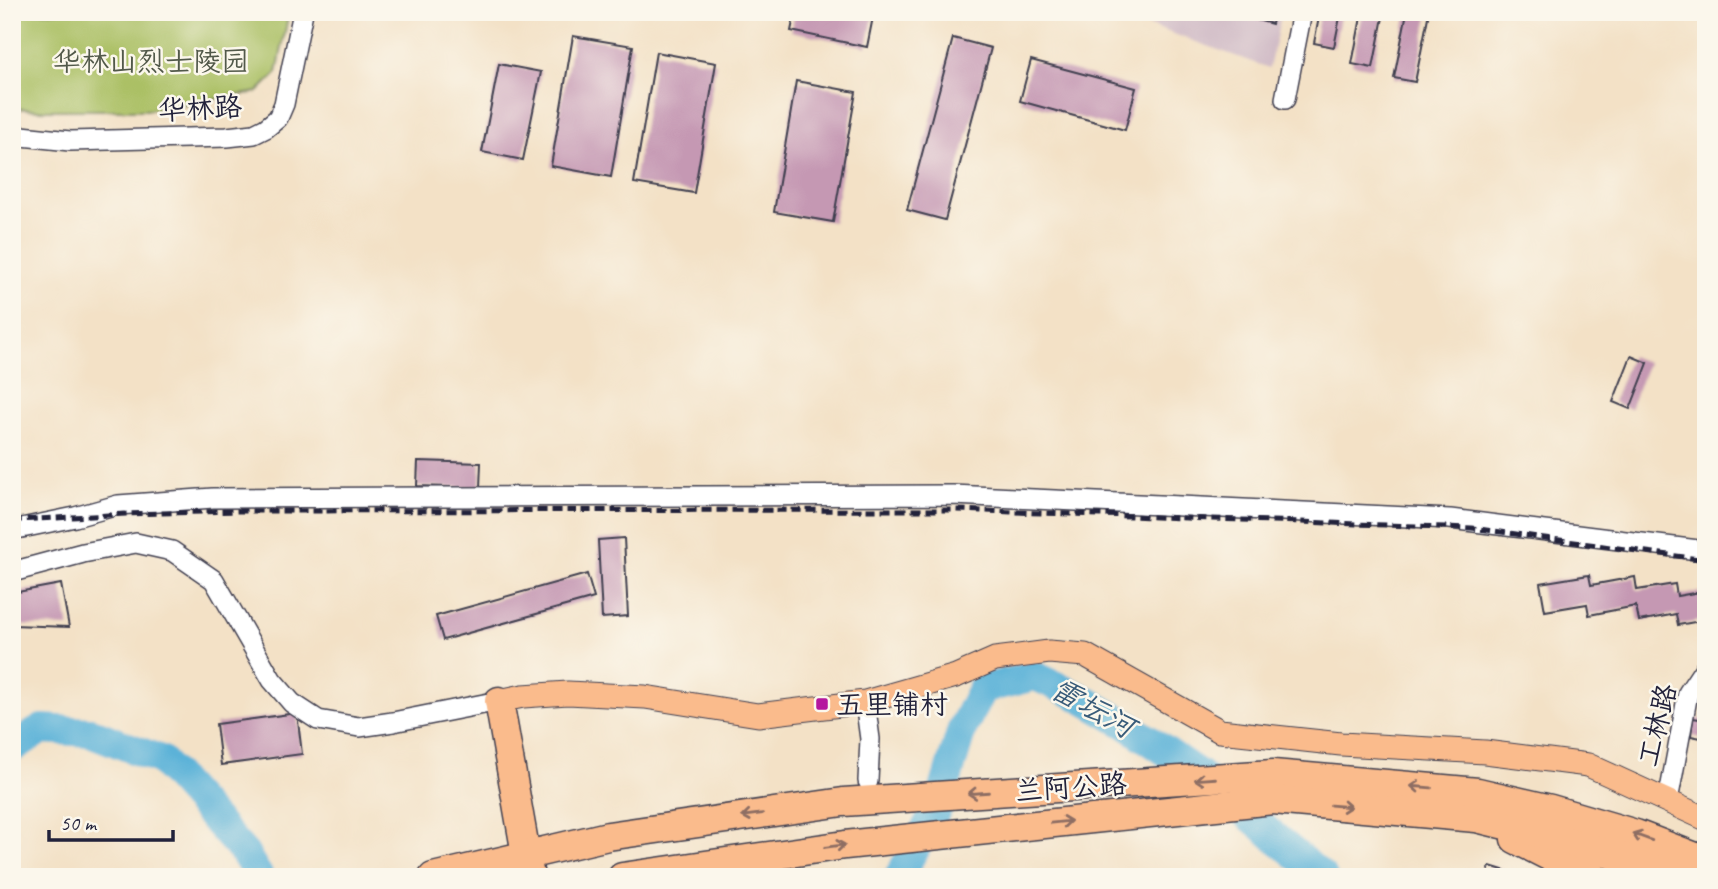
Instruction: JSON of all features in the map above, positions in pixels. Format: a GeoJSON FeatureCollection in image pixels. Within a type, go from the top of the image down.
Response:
{"type":"FeatureCollection","features":[{"type":"Feature","properties":{"kind":"highway"},"geometry":{"type":"LineString","coordinates":[[499,701],[528,866]]}},
{"type":"Feature","properties":{"kind":"highway","name":"兰阿公路"},"geometry":{"type":"LineString","coordinates":[[433,877],[528,866],[608,835],[843,802],[1273,774],[1478,792],[1551,809],[1636,834],[1706,861]]}},
{"type":"Feature","properties":{"kind":"highway","name":"兰阿公路"},"geometry":{"type":"LineString","coordinates":[[622,877],[845,845],[1273,800],[1476,818],[1546,835],[1680,877]]}},
{"type":"Feature","properties":{"kind":"highway"},"geometry":{"type":"LineString","coordinates":[[1476,818],[1594,877]]}},
{"type":"Feature","properties":{"kind":"main road"},"geometry":{"type":"LineString","coordinates":[[499,701],[523,696],[568,693],[645,697],[758,715],[865,702],[956,676],[995,659],[1049,652],[1085,655],[1220,732],[1341,744],[1485,752],[1588,765],[1706,819]]}},
{"type":"Feature","properties":{"kind":"street","name":"华林路"},"geometry":{"type":"LineString","coordinates":[[12,135],[70,141],[254,134],[278,118],[285,104],[303,12]]}},
{"type":"Feature","properties":{"kind":"street"},"geometry":{"type":"LineString","coordinates":[[1285,99],[1301,12]]}},
{"type":"Feature","properties":{"kind":"street"},"geometry":{"type":"LineString","coordinates":[[12,530],[118,505],[213,498],[953,495],[1450,519],[1706,551]]}},
{"type":"Feature","properties":{"kind":"street"},"geometry":{"type":"LineString","coordinates":[[12,572],[83,552],[136,543],[172,551],[214,580],[272,680],[292,703],[318,720],[359,727],[499,701]]}},
{"type":"Feature","properties":{"kind":"street","name":"工林路"},"geometry":{"type":"LineString","coordinates":[[1668,801],[1688,693],[1706,666]]}},
{"type":"Feature","properties":{"kind":"street"},"geometry":{"type":"LineString","coordinates":[[865,702],[870,739],[868,781]]}},
{"type":"Feature","properties":{"kind":"shaded area"},"geometry":{"type":"Polygon","coordinates":[[[1112,12],[1282,12],[1269,68],[1112,12]]]}},
{"type":"Feature","properties":{"kind":"green space","name":"华林山烈士陵园"},"geometry":{"type":"Polygon","coordinates":[[[12,12],[289,12],[277,73],[258,92],[149,110],[39,110],[12,108],[12,12]]]}},
{"type":"Feature","properties":{"kind":"building"},"geometry":{"type":"Polygon","coordinates":[[[795,12],[874,12],[867,47],[791,31],[795,12]]]}},
{"type":"Feature","properties":{"kind":"building"},"geometry":{"type":"Polygon","coordinates":[[[1227,12],[1275,12],[1272,24],[1227,12]]]}},
{"type":"Feature","properties":{"kind":"building"},"geometry":{"type":"Polygon","coordinates":[[[1320,12],[1341,12],[1334,47],[1314,43],[1320,12]]]}},
{"type":"Feature","properties":{"kind":"building"},"geometry":{"type":"Polygon","coordinates":[[[1362,12],[1384,12],[1373,68],[1352,64],[1362,12]]]}},
{"type":"Feature","properties":{"kind":"building"},"geometry":{"type":"Polygon","coordinates":[[[1407,12],[1429,12],[1415,82],[1394,78],[1407,12]]]}},
{"type":"Feature","properties":{"kind":"building"},"geometry":{"type":"Polygon","coordinates":[[[1688,12],[1706,12],[1706,22],[1687,18],[1688,12]]]}},
{"type":"Feature","properties":{"kind":"building"},"geometry":{"type":"Polygon","coordinates":[[[573,36],[633,46],[611,177],[551,166],[573,36]]]}},
{"type":"Feature","properties":{"kind":"building"},"geometry":{"type":"Polygon","coordinates":[[[953,38],[991,48],[945,220],[907,210],[953,38]]]}},
{"type":"Feature","properties":{"kind":"building"},"geometry":{"type":"Polygon","coordinates":[[[656,52],[716,63],[694,193],[634,183],[656,52]]]}},
{"type":"Feature","properties":{"kind":"building"},"geometry":{"type":"Polygon","coordinates":[[[1031,60],[1136,88],[1125,130],[1020,101],[1031,60]]]}},
{"type":"Feature","properties":{"kind":"building"},"geometry":{"type":"Polygon","coordinates":[[[499,64],[541,72],[523,160],[482,152],[499,64]]]}},
{"type":"Feature","properties":{"kind":"building"},"geometry":{"type":"Polygon","coordinates":[[[796,81],[856,92],[833,222],[774,212],[796,81]]]}},
{"type":"Feature","properties":{"kind":"building"},"geometry":{"type":"Polygon","coordinates":[[[1631,356],[1648,363],[1630,409],[1613,402],[1631,356]]]}},
{"type":"Feature","properties":{"kind":"building"},"geometry":{"type":"Polygon","coordinates":[[[418,461],[481,463],[480,488],[417,486],[418,461]]]}},
{"type":"Feature","properties":{"kind":"building"},"geometry":{"type":"Polygon","coordinates":[[[624,538],[628,616],[602,618],[598,540],[624,538]]]}},
{"type":"Feature","properties":{"kind":"building"},"geometry":{"type":"Polygon","coordinates":[[[587,574],[594,598],[443,640],[436,616],[587,574]]]}},
{"type":"Feature","properties":{"kind":"building"},"geometry":{"type":"Polygon","coordinates":[[[1589,575],[1591,585],[1635,577],[1637,590],[1675,584],[1677,596],[1706,591],[1706,620],[1678,625],[1676,614],[1639,621],[1636,606],[1589,615],[1587,604],[1545,611],[1540,583],[1589,575]]]}},
{"type":"Feature","properties":{"kind":"building"},"geometry":{"type":"Polygon","coordinates":[[[61,584],[69,627],[12,625],[12,593],[61,584]]]}},
{"type":"Feature","properties":{"kind":"building"},"geometry":{"type":"Polygon","coordinates":[[[297,713],[302,754],[221,765],[216,724],[297,713]]]}},
{"type":"Feature","properties":{"kind":"building"},"geometry":{"type":"Polygon","coordinates":[[[1693,718],[1706,720],[1706,739],[1691,736],[1693,718]]]}},
{"type":"Feature","properties":{"kind":"building"},"geometry":{"type":"Polygon","coordinates":[[[1490,866],[1522,876],[1522,877],[1487,877],[1490,866]]]}},
{"type":"Feature","properties":{"kind":"waterway","name":"雷坛河"},"geometry":{"type":"LineString","coordinates":[[899,877],[940,803],[962,729],[982,689],[1035,676],[1076,695],[1127,725],[1200,775],[1323,877]]}},
{"type":"Feature","properties":{"kind":"waterway","name":"雷坛河"},"geometry":{"type":"LineString","coordinates":[[12,748],[42,729],[90,732],[161,760],[245,854],[259,877]]}},
{"type":"Feature","properties":{"kind":"railway"},"geometry":{"type":"LineString","coordinates":[[12,522],[126,514],[239,511],[956,510],[1472,528],[1706,560]]}},
{"type":"Feature","properties":{"kind":"place","name":"五里铺村"},"geometry":{"type":"Point","coordinates":[822,704]}}]}
